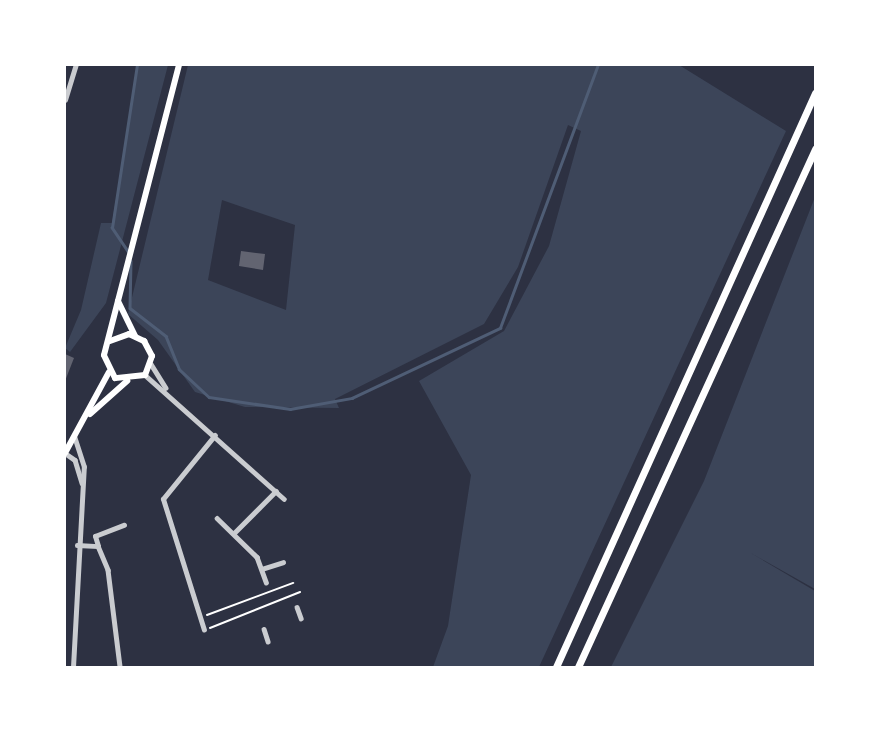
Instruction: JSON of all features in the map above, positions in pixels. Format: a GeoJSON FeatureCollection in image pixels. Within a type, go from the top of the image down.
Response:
{"type":"FeatureCollection","features":[{"type":"Feature","properties":{"kind":"highway"},"geometry":{"type":"LineString","coordinates":[[556,667],[815,93]]}},
{"type":"Feature","properties":{"kind":"highway"},"geometry":{"type":"LineString","coordinates":[[578,667],[815,149]]}},
{"type":"Feature","properties":{"kind":"main road"},"geometry":{"type":"LineString","coordinates":[[65,453],[109,372],[104,355],[110,341],[125,260],[179,65]]}},
{"type":"Feature","properties":{"kind":"main road"},"geometry":{"type":"LineString","coordinates":[[88,415],[127,381],[145,375],[151,364],[149,348],[135,335],[117,299]]}},
{"type":"Feature","properties":{"kind":"main road"},"geometry":{"type":"LineString","coordinates":[[110,341],[135,335]]}},
{"type":"Feature","properties":{"kind":"main road"},"geometry":{"type":"LineString","coordinates":[[109,372],[127,381]]}},
{"type":"Feature","properties":{"kind":"street"},"geometry":{"type":"LineString","coordinates":[[65,100],[76,65]]}},
{"type":"Feature","properties":{"kind":"street"},"geometry":{"type":"LineString","coordinates":[[151,364],[167,389]]}},
{"type":"Feature","properties":{"kind":"street"},"geometry":{"type":"LineString","coordinates":[[145,375],[167,389],[284,499]]}},
{"type":"Feature","properties":{"kind":"street"},"geometry":{"type":"LineString","coordinates":[[204,631],[163,499],[215,435]]}},
{"type":"Feature","properties":{"kind":"street"},"geometry":{"type":"LineString","coordinates":[[73,667],[77,545],[84,458],[74,436]]}},
{"type":"Feature","properties":{"kind":"street"},"geometry":{"type":"LineString","coordinates":[[65,453],[75,460],[82,484]]}},
{"type":"Feature","properties":{"kind":"street"},"geometry":{"type":"LineString","coordinates":[[234,533],[276,491]]}},
{"type":"Feature","properties":{"kind":"street"},"geometry":{"type":"LineString","coordinates":[[218,519],[234,533],[262,569],[267,582]]}},
{"type":"Feature","properties":{"kind":"street"},"geometry":{"type":"LineString","coordinates":[[120,667],[114,598],[95,536],[124,525]]}},
{"type":"Feature","properties":{"kind":"street"},"geometry":{"type":"LineString","coordinates":[[77,545],[98,546]]}},
{"type":"Feature","properties":{"kind":"street"},"geometry":{"type":"LineString","coordinates":[[262,569],[283,562]]}},
{"type":"Feature","properties":{"kind":"street"},"geometry":{"type":"LineString","coordinates":[[297,607],[301,618]]}},
{"type":"Feature","properties":{"kind":"street"},"geometry":{"type":"LineString","coordinates":[[264,629],[268,641]]}},
{"type":"Feature","properties":{"kind":"path"},"geometry":{"type":"LineString","coordinates":[[199,618],[293,583]]}},
{"type":"Feature","properties":{"kind":"path"},"geometry":{"type":"LineString","coordinates":[[204,631],[300,592]]}},
{"type":"Feature","properties":{"kind":"shaded area"},"geometry":{"type":"Polygon","coordinates":[[[138,65],[168,65],[106,303],[70,352],[65,348],[81,310],[101,223],[112,223],[138,65]]]}},
{"type":"Feature","properties":{"kind":"shaded area"},"geometry":{"type":"Polygon","coordinates":[[[188,65],[679,65],[786,131],[539,667],[433,667],[448,626],[471,475],[419,381],[504,331],[549,246],[581,131],[568,125],[518,267],[484,324],[335,399],[339,408],[245,407],[195,392],[158,340],[128,314],[188,65]],[[222,200],[208,280],[286,310],[295,225],[222,200]]]}},
{"type":"Feature","properties":{"kind":"shaded area"},"geometry":{"type":"Polygon","coordinates":[[[815,197],[815,589],[749,552],[815,591],[815,667],[611,667],[704,481],[815,197]]]}},
{"type":"Feature","properties":{"kind":"building"},"geometry":{"type":"Polygon","coordinates":[[[241,251],[265,254],[263,270],[239,266],[241,251]]]}},
{"type":"Feature","properties":{"kind":"building"},"geometry":{"type":"Polygon","coordinates":[[[65,354],[74,358],[65,381],[65,354]]]}},
{"type":"Feature","properties":{"kind":"waterway"},"geometry":{"type":"LineString","coordinates":[[128,252],[112,228],[137,65]]}},
{"type":"Feature","properties":{"kind":"waterway"},"geometry":{"type":"LineString","coordinates":[[131,261],[130,308],[166,336],[179,369],[209,397],[290,409],[352,398],[500,328],[598,65]]}}]}
